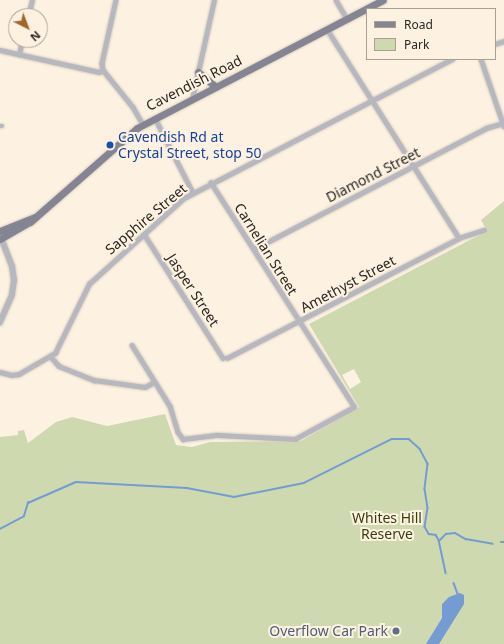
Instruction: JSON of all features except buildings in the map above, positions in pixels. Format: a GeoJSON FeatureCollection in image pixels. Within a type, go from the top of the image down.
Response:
{"type":"FeatureCollection","features":[{"type":"Feature","properties":{"kind":"main road","name":"Cavendish Road"},"geometry":{"type":"LineString","coordinates":[[368,8],[383,0]]}},
{"type":"Feature","properties":{"kind":"main road","name":"Cavendish Road"},"geometry":{"type":"LineString","coordinates":[[0,236],[26,225],[130,133],[143,124],[366,9]]}},
{"type":"Feature","properties":{"kind":"main road"},"geometry":{"type":"LineString","coordinates":[[198,72],[216,87]]}},
{"type":"Feature","properties":{"kind":"street"},"geometry":{"type":"LineString","coordinates":[[116,0],[102,63],[103,70],[133,107],[143,124]]}},
{"type":"Feature","properties":{"kind":"street"},"geometry":{"type":"LineString","coordinates":[[192,99],[214,0]]}},
{"type":"Feature","properties":{"kind":"street"},"geometry":{"type":"LineString","coordinates":[[336,0],[347,19]]}},
{"type":"Feature","properties":{"kind":"street"},"geometry":{"type":"LineString","coordinates":[[327,29],[459,238]]}},
{"type":"Feature","properties":{"kind":"street"},"geometry":{"type":"LineString","coordinates":[[19,55],[20,48]]}},
{"type":"Feature","properties":{"kind":"street"},"geometry":{"type":"LineString","coordinates":[[0,50],[99,72],[103,70]]}},
{"type":"Feature","properties":{"kind":"street","name":"Sapphire Street"},"geometry":{"type":"LineString","coordinates":[[0,372],[12,375],[19,374],[51,357],[61,346],[89,284],[144,234],[193,193],[450,60]]}},
{"type":"Feature","properties":{"kind":"street"},"geometry":{"type":"LineString","coordinates":[[481,60],[504,124]]}},
{"type":"Feature","properties":{"kind":"street"},"geometry":{"type":"LineString","coordinates":[[155,118],[193,193]]}},
{"type":"Feature","properties":{"kind":"street","name":"Diamond Street"},"geometry":{"type":"LineString","coordinates":[[254,249],[486,128],[504,124]]}},
{"type":"Feature","properties":{"kind":"street","name":"Carnelian Street"},"geometry":{"type":"LineString","coordinates":[[154,382],[170,406],[178,432],[183,439],[218,435],[295,439],[354,406],[211,184]]}},
{"type":"Feature","properties":{"kind":"street","name":"Amethyst Street"},"geometry":{"type":"LineString","coordinates":[[224,358],[238,353],[299,322],[459,238],[484,230]]}},
{"type":"Feature","properties":{"kind":"street","name":"Jasper Street"},"geometry":{"type":"LineString","coordinates":[[144,234],[224,358]]}},
{"type":"Feature","properties":{"kind":"street"},"geometry":{"type":"LineString","coordinates":[[0,236],[12,266],[14,280],[12,295],[0,322]]}},
{"type":"Feature","properties":{"kind":"street"},"geometry":{"type":"LineString","coordinates":[[51,357],[59,366],[94,380],[145,387],[154,382],[132,345]]}},
{"type":"Feature","properties":{"kind":"green space","name":"Whites Hill Reserve"},"geometry":{"type":"Polygon","coordinates":[[[504,201],[504,644],[0,644],[0,437],[18,435],[18,431],[24,430],[28,443],[56,422],[72,417],[107,426],[165,414],[176,445],[192,447],[210,442],[301,441],[359,407],[309,324],[487,231],[481,220],[504,201]],[[354,369],[342,375],[350,389],[361,382],[354,369]]]}},
{"type":"Feature","properties":{"kind":"water"},"geometry":{"type":"Polygon","coordinates":[[[460,593],[464,595],[464,604],[439,644],[426,644],[442,618],[442,604],[449,597],[460,593]]]}},
{"type":"Feature","properties":{"kind":"waterway"},"geometry":{"type":"LineString","coordinates":[[0,529],[24,516],[28,503],[76,482],[187,488],[234,497],[304,483],[392,439],[409,439],[420,449],[428,464],[425,489],[428,508],[425,527],[429,534],[436,535],[439,540],[446,573]]}},
{"type":"Feature","properties":{"kind":"waterway"},"geometry":{"type":"LineString","coordinates":[[440,540],[446,534],[455,533],[466,539],[493,544]]}},
{"type":"Feature","properties":{"kind":"waterway"},"geometry":{"type":"LineString","coordinates":[[454,583],[458,594]]}},
{"type":"Feature","properties":{"kind":"place","name":"Cavendish Rd at Crystal Street, stop 50"},"geometry":{"type":"Point","coordinates":[110,145]}},
{"type":"Feature","properties":{"kind":"place","name":"Overflow Car Park"},"geometry":{"type":"Point","coordinates":[396,631]}}]}
